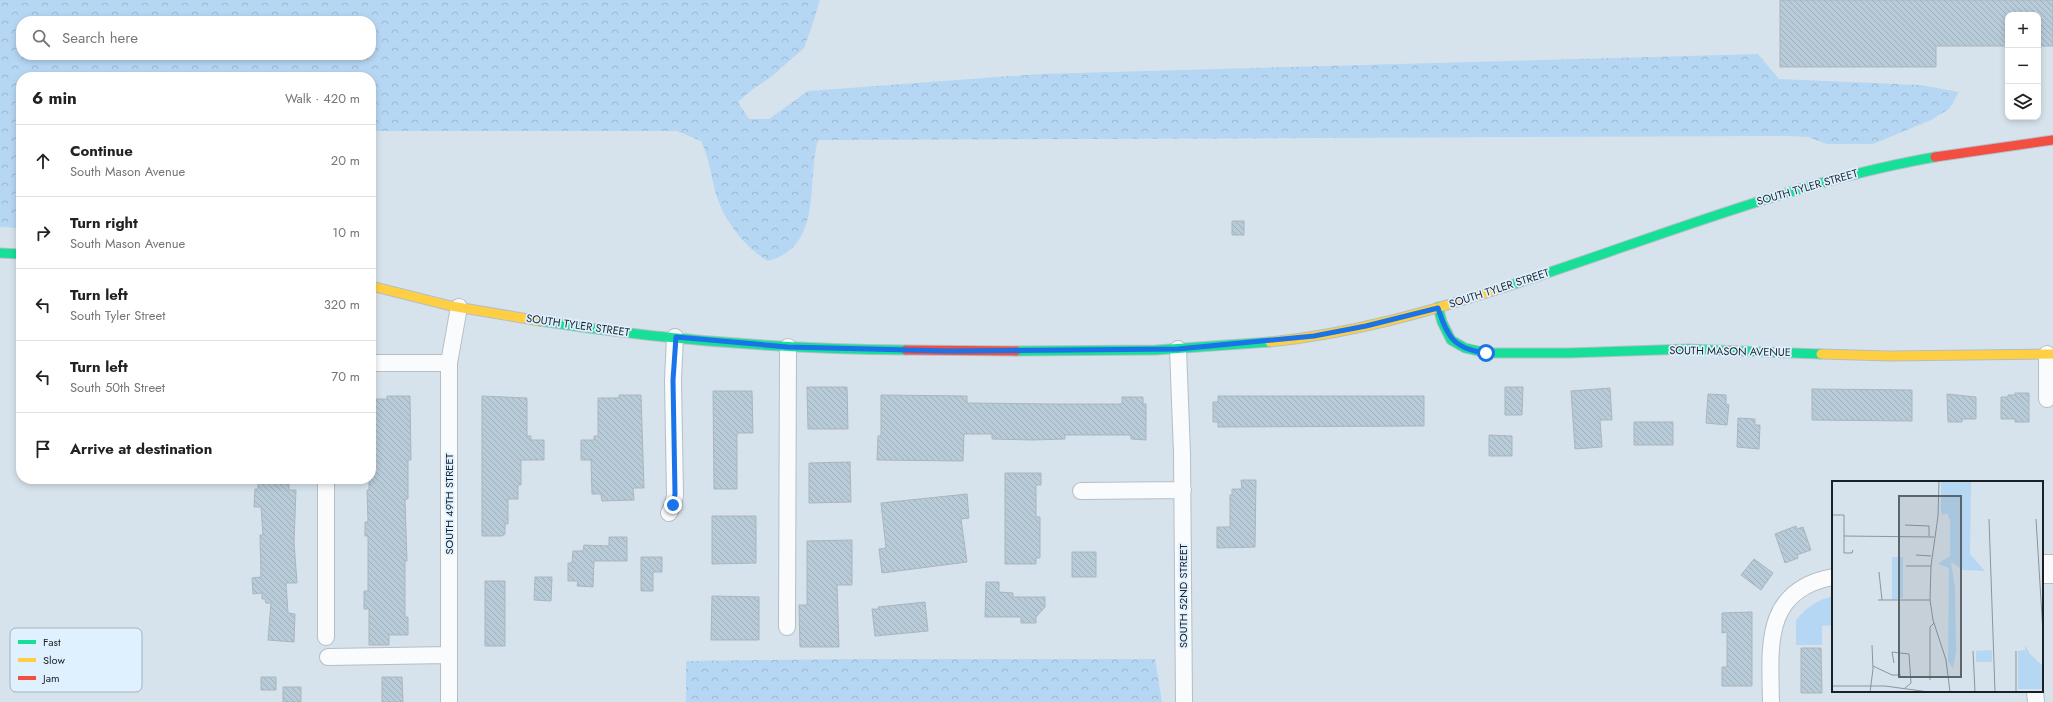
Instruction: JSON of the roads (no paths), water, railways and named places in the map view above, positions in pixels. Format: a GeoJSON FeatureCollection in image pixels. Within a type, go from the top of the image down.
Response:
{"type":"FeatureCollection","features":[{"type":"Feature","properties":{"kind":"main road","name":"SOUTH TYLER STREET"},"geometry":{"type":"LineString","coordinates":[[376,287],[460,308],[676,337],[788,347],[948,351],[1178,349],[1314,336],[1366,326],[1438,308],[1492,292],[1660,233],[1830,179],[1919,160],[2053,140]]}},
{"type":"Feature","properties":{"kind":"main road"},"geometry":{"type":"LineString","coordinates":[[0,253],[16,254]]}},
{"type":"Feature","properties":{"kind":"main road","name":"SOUTH MASON AVENUE"},"geometry":{"type":"LineString","coordinates":[[1438,308],[1451,340],[1465,348],[1486,353],[1569,353],[1688,349],[1889,356],[2050,354]]}},
{"type":"Feature","properties":{"kind":"street","name":"SOUTH 49TH STREET"},"geometry":{"type":"LineString","coordinates":[[449,702],[449,363],[460,308]]}},
{"type":"Feature","properties":{"kind":"street"},"geometry":{"type":"LineString","coordinates":[[668,513],[673,505],[675,494],[673,380],[676,337]]}},
{"type":"Feature","properties":{"kind":"street"},"geometry":{"type":"LineString","coordinates":[[787,627],[788,347]]}},
{"type":"Feature","properties":{"kind":"street","name":"SOUTH 52ND STREET"},"geometry":{"type":"LineString","coordinates":[[1178,349],[1183,490],[1184,702]]}},
{"type":"Feature","properties":{"kind":"street","name":"SOUTH MASON AVENUE"},"geometry":{"type":"LineString","coordinates":[[2047,399],[2050,354]]}},
{"type":"Feature","properties":{"kind":"street"},"geometry":{"type":"LineString","coordinates":[[376,362],[449,363]]}},
{"type":"Feature","properties":{"kind":"street"},"geometry":{"type":"LineString","coordinates":[[326,484],[326,637]]}},
{"type":"Feature","properties":{"kind":"street"},"geometry":{"type":"LineString","coordinates":[[1081,491],[1183,490]]}},
{"type":"Feature","properties":{"kind":"street"},"geometry":{"type":"LineString","coordinates":[[1771,702],[1771,645],[1777,617],[1785,603],[1801,588],[1817,581],[1832,578]]}},
{"type":"Feature","properties":{"kind":"street"},"geometry":{"type":"LineString","coordinates":[[328,657],[449,655]]}},
{"type":"Feature","properties":{"kind":"street"},"geometry":{"type":"LineString","coordinates":[[2035,692],[2036,702]]}}]}
